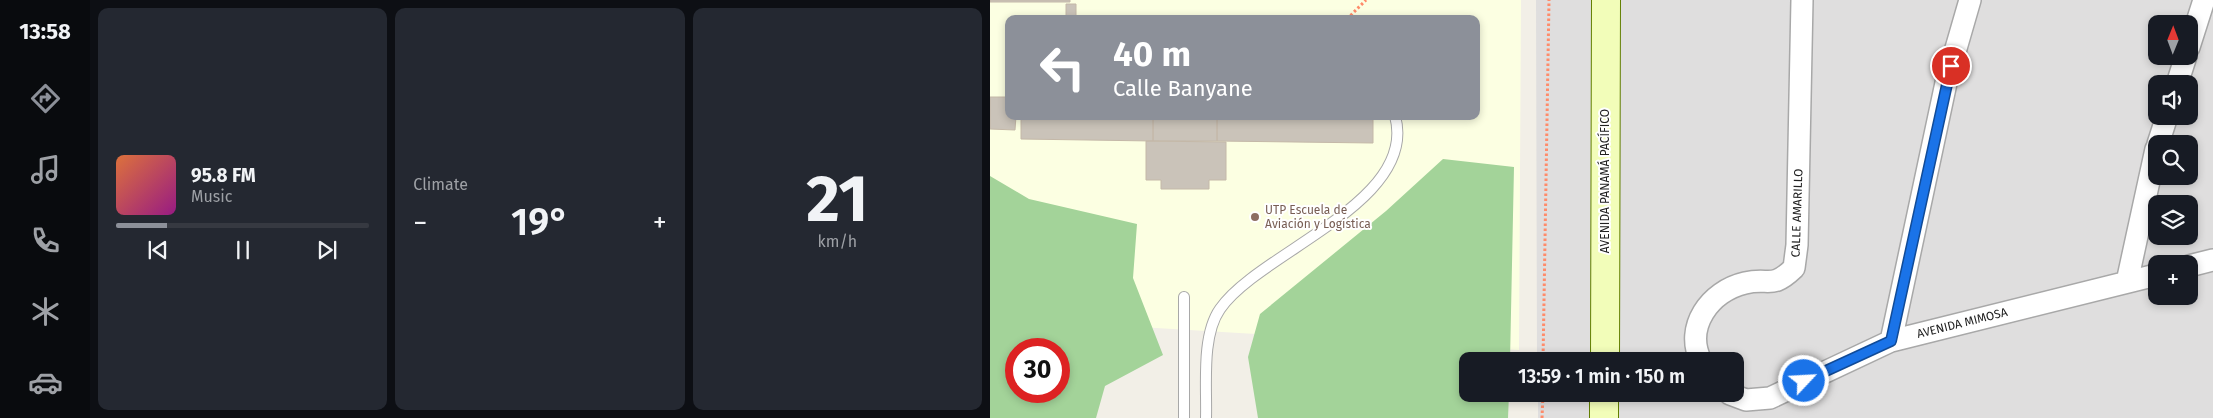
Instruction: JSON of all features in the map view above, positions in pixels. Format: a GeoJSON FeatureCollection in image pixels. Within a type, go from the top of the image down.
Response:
{"type":"FeatureCollection","features":[{"type":"Feature","properties":{"kind":"main road","name":"AVENIDA PANAMÁ PACÍFICO"},"geometry":{"type":"LineString","coordinates":[[1604,352],[1606,0]]}},
{"type":"Feature","properties":{"kind":"main road"},"geometry":{"type":"LineString","coordinates":[[1604,402],[1604,418]]}},
{"type":"Feature","properties":{"kind":"street","name":"CALLE AMARILLO"},"geometry":{"type":"LineString","coordinates":[[1696,352],[1697,322],[1713,301],[1728,289],[1746,283],[1776,282],[1794,268],[1797,245],[1802,0]]}},
{"type":"Feature","properties":{"kind":"street"},"geometry":{"type":"LineString","coordinates":[[1891,341],[1946,83],[1970,0]]}},
{"type":"Feature","properties":{"kind":"street"},"geometry":{"type":"LineString","coordinates":[[2198,19],[2204,0]]}},
{"type":"Feature","properties":{"kind":"street"},"geometry":{"type":"LineString","coordinates":[[2127,282],[2148,185]]}},
{"type":"Feature","properties":{"kind":"street"},"geometry":{"type":"LineString","coordinates":[[2198,264],[2213,260]]}},
{"type":"Feature","properties":{"kind":"street","name":"AVENIDA MIMOSA"},"geometry":{"type":"LineString","coordinates":[[1744,397],[1770,398],[1891,341],[2148,277]]}},
{"type":"Feature","properties":{"kind":"lane"},"geometry":{"type":"LineString","coordinates":[[1206,418],[1208,350],[1211,330],[1219,310],[1235,291],[1353,207],[1373,189],[1386,171],[1394,155],[1398,140],[1396,120]]}},
{"type":"Feature","properties":{"kind":"lane"},"geometry":{"type":"LineString","coordinates":[[1184,297],[1184,418]]}},
{"type":"Feature","properties":{"kind":"path"},"geometry":{"type":"LineString","coordinates":[[1351,15],[1366,0]]}},
{"type":"Feature","properties":{"kind":"path"},"geometry":{"type":"LineString","coordinates":[[1543,352],[1549,0]]}},
{"type":"Feature","properties":{"kind":"path"},"geometry":{"type":"LineString","coordinates":[[1542,402],[1542,418]]}},
{"type":"Feature","properties":{"kind":"shaded area","name":"UTP Escuela de Aviación y Logística"},"geometry":{"type":"Polygon","coordinates":[[[990,0],[1521,0],[1519,350],[990,318],[990,0]]]}},
{"type":"Feature","properties":{"kind":"shaded area"},"geometry":{"type":"Polygon","coordinates":[[[1536,0],[2213,0],[2213,418],[1538,418],[1538,402],[1744,402],[1744,352],[1537,352],[1536,0]]]}},
{"type":"Feature","properties":{"kind":"green space"},"geometry":{"type":"Polygon","coordinates":[[[1443,159],[1514,167],[1510,352],[1459,352],[1459,402],[1509,402],[1508,418],[1258,418],[1248,357],[1260,314],[1386,211],[1443,159]]]}},
{"type":"Feature","properties":{"kind":"green space"},"geometry":{"type":"Polygon","coordinates":[[[990,176],[1029,199],[1137,224],[1133,278],[1163,355],[1105,386],[1096,418],[990,418],[990,176]]]}},
{"type":"Feature","properties":{"kind":"building"},"geometry":{"type":"Polygon","coordinates":[[[990,0],[1070,0],[1070,2],[990,2],[990,0]]]}},
{"type":"Feature","properties":{"kind":"building"},"geometry":{"type":"Polygon","coordinates":[[[1066,4],[1076,4],[1076,15],[1066,15],[1066,4]]]}},
{"type":"Feature","properties":{"kind":"building"},"geometry":{"type":"Polygon","coordinates":[[[990,97],[1005,97],[1005,120],[1016,120],[1015,130],[990,129],[990,97]]]}},
{"type":"Feature","properties":{"kind":"building"},"geometry":{"type":"Polygon","coordinates":[[[1021,120],[1153,120],[1153,141],[1021,139],[1021,120]]]}},
{"type":"Feature","properties":{"kind":"building"},"geometry":{"type":"Polygon","coordinates":[[[1153,120],[1217,120],[1217,141],[1153,141],[1153,120]]]}},
{"type":"Feature","properties":{"kind":"building"},"geometry":{"type":"Polygon","coordinates":[[[1217,120],[1373,120],[1373,143],[1217,141],[1217,120]]]}},
{"type":"Feature","properties":{"kind":"building"},"geometry":{"type":"Polygon","coordinates":[[[1146,141],[1226,142],[1226,180],[1209,180],[1209,189],[1161,189],[1161,180],[1146,180],[1146,141]]]}},
{"type":"Feature","properties":{"kind":"place","name":"UTP Escuela de Aviación y Logística"},"geometry":{"type":"Point","coordinates":[1255,217]}},
{"type":"Feature","properties":{"kind":"route"},"geometry":{"type":"LineString","coordinates":[[1804,381],[1891,341],[1904,272],[1951,66]]}}]}
